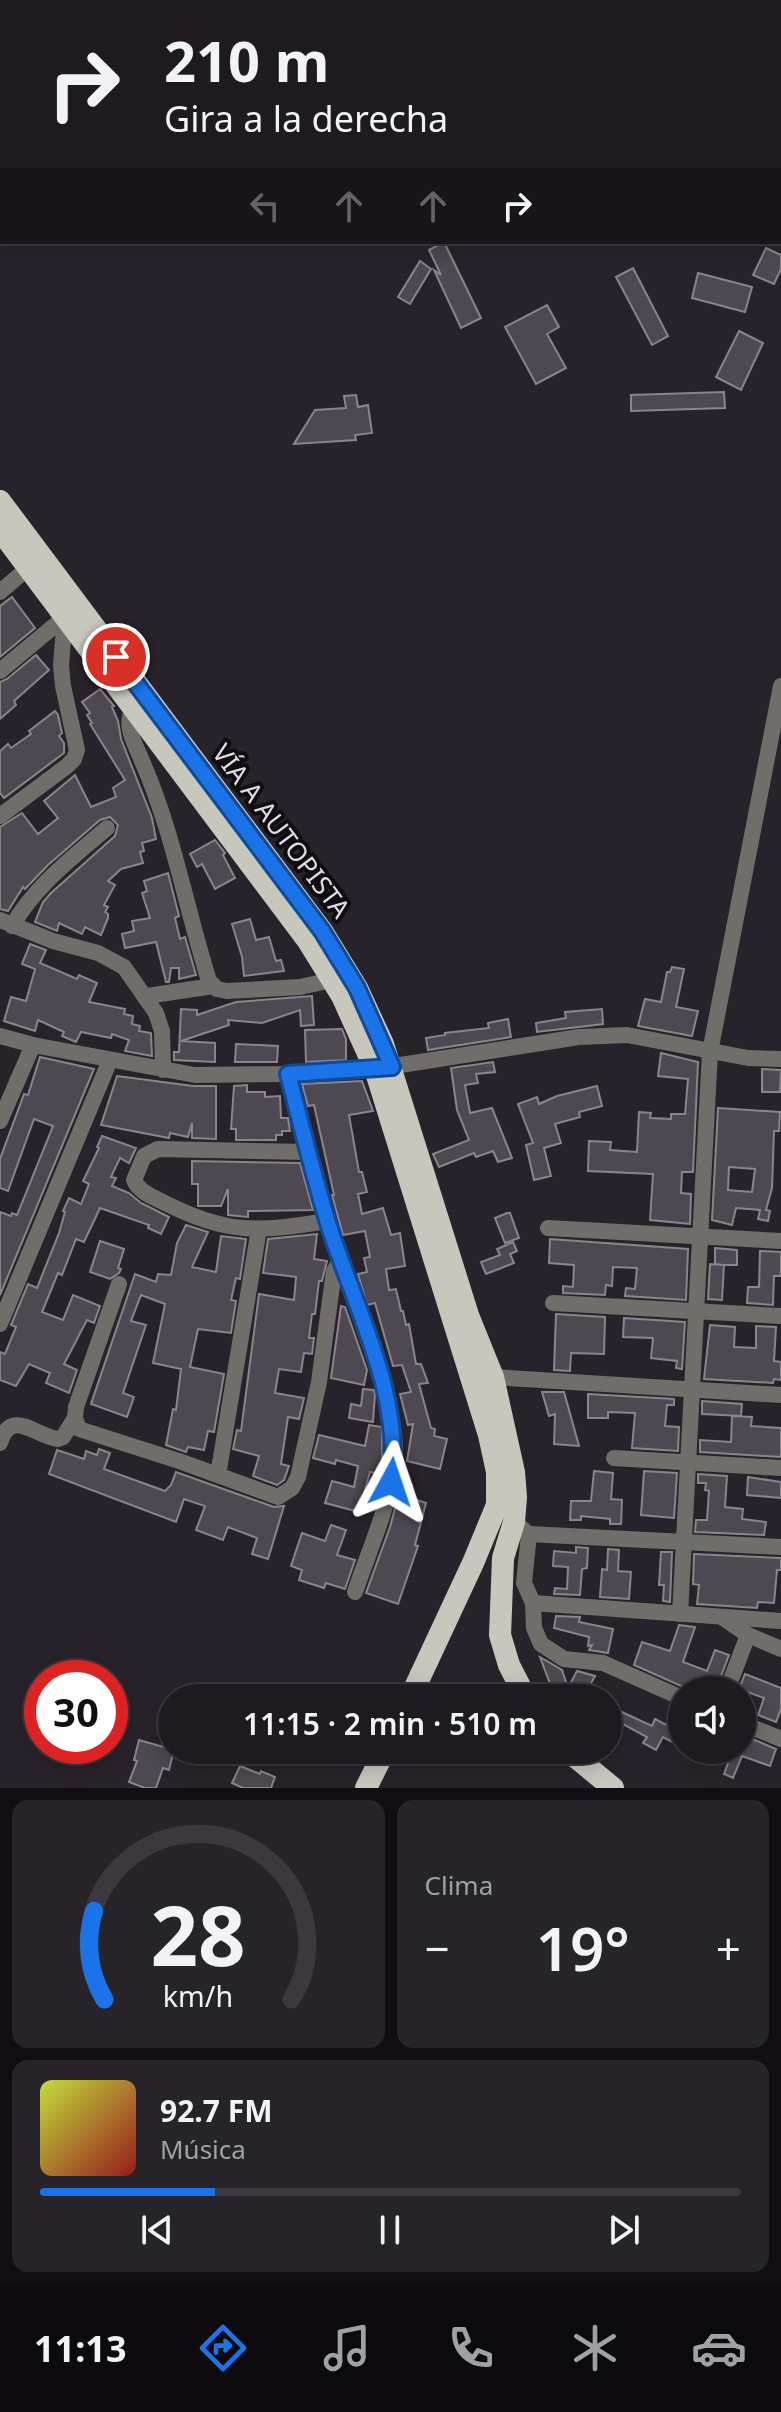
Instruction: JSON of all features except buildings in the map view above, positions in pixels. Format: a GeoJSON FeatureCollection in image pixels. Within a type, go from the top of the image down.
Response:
{"type":"FeatureCollection","features":[{"type":"Feature","properties":{"kind":"highway","name":"VÍA A AUTOPISTA"},"geometry":{"type":"LineString","coordinates":[[0,501],[322,931],[357,988],[468,1315],[493,1377],[514,1472],[521,1528],[503,1558],[500,1635],[519,1684]]}},
{"type":"Feature","properties":{"kind":"highway","name":"VÍA A AUTOPISTA"},"geometry":{"type":"LineString","coordinates":[[0,530],[308,941],[383,1068],[497,1472],[497,1505],[417,1684]]}},
{"type":"Feature","properties":{"kind":"highway"},"geometry":{"type":"LineString","coordinates":[[369,1782],[378,1764]]}},
{"type":"Feature","properties":{"kind":"highway"},"geometry":{"type":"LineString","coordinates":[[584,1764],[613,1788]]}},
{"type":"Feature","properties":{"kind":"street"},"geometry":{"type":"LineString","coordinates":[[0,592],[28,568]]}},
{"type":"Feature","properties":{"kind":"street"},"geometry":{"type":"LineString","coordinates":[[0,671],[65,617]]}},
{"type":"Feature","properties":{"kind":"street"},"geometry":{"type":"LineString","coordinates":[[0,816],[67,766],[77,750],[63,686],[65,617]]}},
{"type":"Feature","properties":{"kind":"street"},"geometry":{"type":"LineString","coordinates":[[680,1614],[710,1052],[781,686]]}},
{"type":"Feature","properties":{"kind":"street"},"geometry":{"type":"LineString","coordinates":[[134,708],[130,713],[129,726],[156,793],[197,944],[213,986]]}},
{"type":"Feature","properties":{"kind":"street"},"geometry":{"type":"LineString","coordinates":[[6,923],[37,890],[107,828]]}},
{"type":"Feature","properties":{"kind":"street"},"geometry":{"type":"LineString","coordinates":[[6,923],[115,960],[124,967],[147,996],[162,1031],[163,1070]]}},
{"type":"Feature","properties":{"kind":"street"},"geometry":{"type":"LineString","coordinates":[[147,996],[213,986],[227,991],[300,987],[332,980]]}},
{"type":"Feature","properties":{"kind":"street"},"geometry":{"type":"LineString","coordinates":[[0,1036],[195,1075],[288,1074],[383,1068],[591,1036],[627,1035],[748,1058],[781,1059]]}},
{"type":"Feature","properties":{"kind":"street"},"geometry":{"type":"LineString","coordinates":[[0,1121],[33,1045]]}},
{"type":"Feature","properties":{"kind":"street"},"geometry":{"type":"LineString","coordinates":[[0,1324],[110,1060]]}},
{"type":"Feature","properties":{"kind":"street"},"geometry":{"type":"LineString","coordinates":[[288,1074],[327,1221],[388,1398],[395,1454],[391,1482],[355,1592]]}},
{"type":"Feature","properties":{"kind":"street"},"geometry":{"type":"LineString","coordinates":[[309,1152],[158,1149],[144,1156],[134,1175],[141,1190],[198,1219],[227,1227],[259,1229],[327,1221]]}},
{"type":"Feature","properties":{"kind":"street"},"geometry":{"type":"LineString","coordinates":[[548,1228],[781,1241]]}},
{"type":"Feature","properties":{"kind":"street"},"geometry":{"type":"LineString","coordinates":[[218,1475],[259,1229]]}},
{"type":"Feature","properties":{"kind":"street"},"geometry":{"type":"LineString","coordinates":[[119,1284],[76,1407],[75,1418],[79,1429],[278,1497],[296,1483],[319,1382],[334,1271],[341,1260]]}},
{"type":"Feature","properties":{"kind":"street"},"geometry":{"type":"LineString","coordinates":[[553,1303],[781,1316]]}},
{"type":"Feature","properties":{"kind":"street"},"geometry":{"type":"LineString","coordinates":[[493,1377],[781,1395]]}},
{"type":"Feature","properties":{"kind":"street"},"geometry":{"type":"LineString","coordinates":[[0,1443],[10,1425],[58,1439],[63,1437],[75,1418]]}},
{"type":"Feature","properties":{"kind":"street"},"geometry":{"type":"LineString","coordinates":[[614,1458],[781,1468]]}},
{"type":"Feature","properties":{"kind":"street"},"geometry":{"type":"LineString","coordinates":[[668,1692],[603,1663],[564,1659],[541,1644],[534,1628],[533,1603],[524,1583],[521,1528],[781,1547]]}},
{"type":"Feature","properties":{"kind":"street"},"geometry":{"type":"LineString","coordinates":[[533,1603],[781,1621]]}},
{"type":"Feature","properties":{"kind":"street"},"geometry":{"type":"LineString","coordinates":[[721,1616],[748,1635],[781,1649]]}},
{"type":"Feature","properties":{"kind":"street"},"geometry":{"type":"LineString","coordinates":[[732,1676],[748,1635]]}},
{"type":"Feature","properties":{"kind":"street"},"geometry":{"type":"LineString","coordinates":[[756,1729],[781,1739]]}},
{"type":"Feature","properties":{"kind":"route"},"geometry":{"type":"LineString","coordinates":[[116,657],[322,931],[357,988],[392,1067],[288,1074],[327,1221],[388,1398],[395,1454],[391,1482]]}}]}
